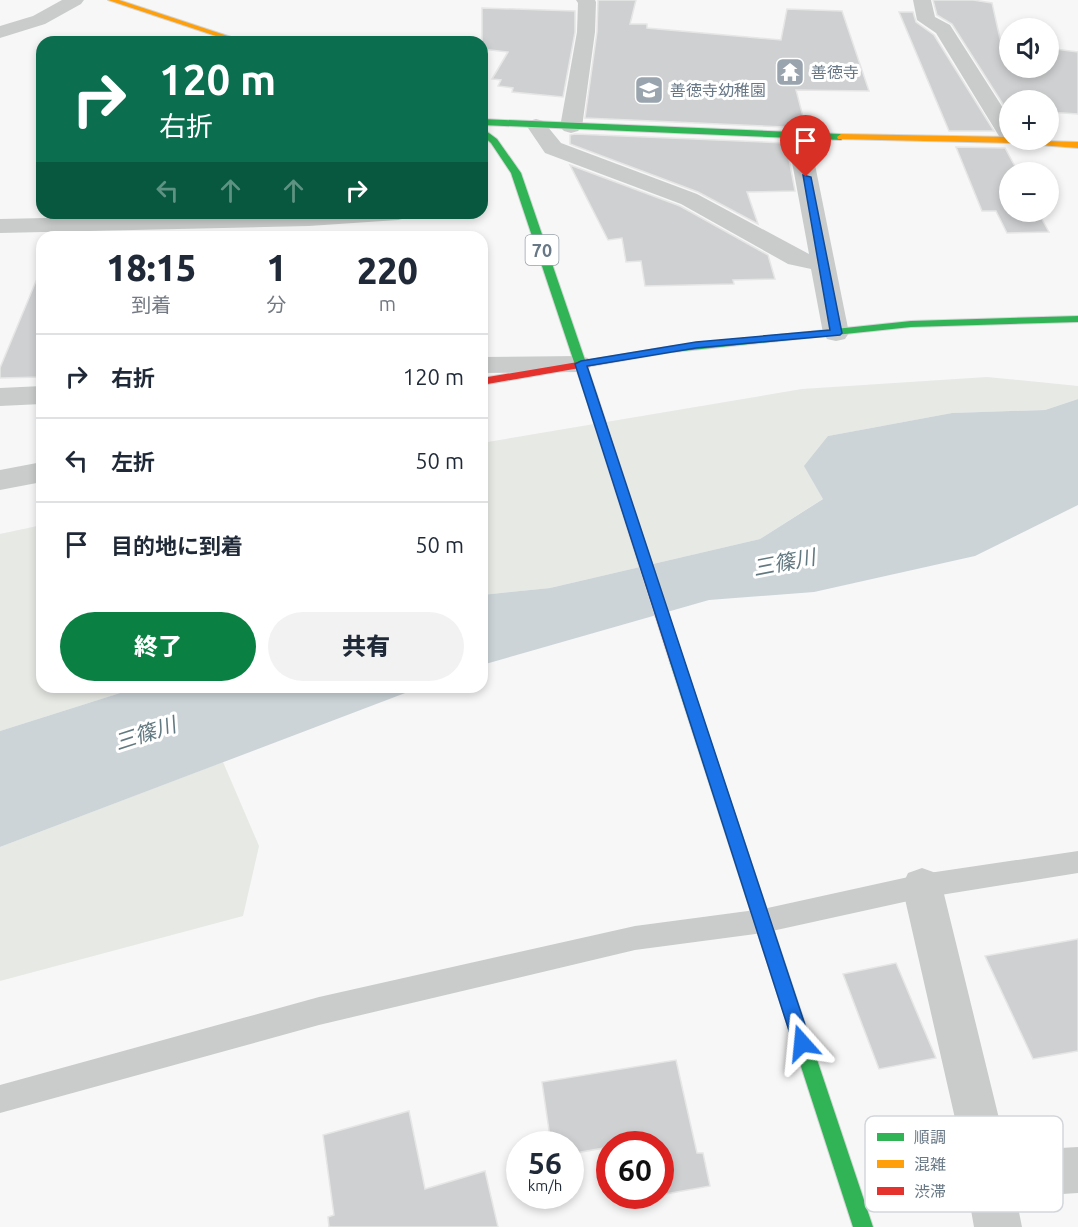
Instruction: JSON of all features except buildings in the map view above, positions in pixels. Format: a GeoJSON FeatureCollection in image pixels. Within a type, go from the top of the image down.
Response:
{"type":"FeatureCollection","features":[{"type":"Feature","properties":{"kind":"main road"},"geometry":{"type":"LineString","coordinates":[[112,0],[222,36]]}},
{"type":"Feature","properties":{"kind":"main road"},"geometry":{"type":"LineString","coordinates":[[488,122],[835,138],[1012,140],[1078,145]]}},
{"type":"Feature","properties":{"kind":"main road","name":"70"},"geometry":{"type":"LineString","coordinates":[[488,136],[516,173],[863,1227]]}},
{"type":"Feature","properties":{"kind":"main road"},"geometry":{"type":"LineString","coordinates":[[488,381],[583,372],[696,345],[911,324],[1078,319]]}},
{"type":"Feature","properties":{"kind":"street"},"geometry":{"type":"LineString","coordinates":[[0,32],[39,20],[75,0]]}},
{"type":"Feature","properties":{"kind":"street"},"geometry":{"type":"LineString","coordinates":[[571,127],[586,32],[585,0]]}},
{"type":"Feature","properties":{"kind":"street"},"geometry":{"type":"LineString","coordinates":[[922,0],[926,20],[943,29],[999,118]]}},
{"type":"Feature","properties":{"kind":"street"},"geometry":{"type":"LineString","coordinates":[[536,125],[553,148],[689,199],[796,259],[822,263]]}},
{"type":"Feature","properties":{"kind":"street"},"geometry":{"type":"LineString","coordinates":[[798,135],[836,333]]}},
{"type":"Feature","properties":{"kind":"street"},"geometry":{"type":"LineString","coordinates":[[0,226],[308,228],[362,219]]}},
{"type":"Feature","properties":{"kind":"street"},"geometry":{"type":"LineString","coordinates":[[488,365],[583,372]]}},
{"type":"Feature","properties":{"kind":"street"},"geometry":{"type":"LineString","coordinates":[[0,397],[36,395]]}},
{"type":"Feature","properties":{"kind":"street"},"geometry":{"type":"LineString","coordinates":[[0,480],[36,473]]}},
{"type":"Feature","properties":{"kind":"street"},"geometry":{"type":"LineString","coordinates":[[922,886],[977,1116]]}},
{"type":"Feature","properties":{"kind":"street"},"geometry":{"type":"LineString","coordinates":[[1063,1171],[1078,1170]]}},
{"type":"Feature","properties":{"kind":"street"},"geometry":{"type":"LineString","coordinates":[[995,1212],[998,1227]]}},
{"type":"Feature","properties":{"kind":"lane"},"geometry":{"type":"LineString","coordinates":[[0,1099],[319,1011],[635,938],[763,921],[922,886],[1078,862]]}},
{"type":"Feature","properties":{"kind":"shaded area"},"geometry":{"type":"Polygon","coordinates":[[[987,377],[1078,386],[1078,399],[1045,410],[952,413],[828,436],[824,498],[760,539],[550,588],[488,594],[488,442],[802,389],[987,377]]]}},
{"type":"Feature","properties":{"kind":"shaded area"},"geometry":{"type":"Polygon","coordinates":[[[36,526],[36,693],[120,693],[0,731],[0,534],[36,526]]]}},
{"type":"Feature","properties":{"kind":"shaded area"},"geometry":{"type":"Polygon","coordinates":[[[223,762],[259,846],[243,916],[0,981],[0,847],[223,762]]]}},
{"type":"Feature","properties":{"kind":"water","name":"三篠川"},"geometry":{"type":"Polygon","coordinates":[[[1078,399],[1078,505],[975,556],[814,592],[709,600],[488,663],[488,594],[550,588],[760,539],[823,499],[804,466],[828,436],[952,413],[1045,410],[1078,399]]]}},
{"type":"Feature","properties":{"kind":"water","name":"三篠川"},"geometry":{"type":"Polygon","coordinates":[[[120,693],[405,693],[0,847],[0,731],[120,693]]]}},
{"type":"Feature","properties":{"kind":"traffic: fast"},"geometry":{"type":"LineString","coordinates":[[488,122],[841,137]]}},
{"type":"Feature","properties":{"kind":"traffic: fast"},"geometry":{"type":"LineString","coordinates":[[488,136],[516,173],[591,395]]}},
{"type":"Feature","properties":{"kind":"traffic: fast"},"geometry":{"type":"LineString","coordinates":[[673,349],[911,324],[1078,319]]}},
{"type":"Feature","properties":{"kind":"traffic: fast"},"geometry":{"type":"LineString","coordinates":[[677,662],[863,1227]]}},
{"type":"Feature","properties":{"kind":"traffic: slow"},"geometry":{"type":"LineString","coordinates":[[112,0],[223,36]]}},
{"type":"Feature","properties":{"kind":"traffic: slow"},"geometry":{"type":"LineString","coordinates":[[841,137],[1012,140],[1078,145]]}},
{"type":"Feature","properties":{"kind":"traffic: jam"},"geometry":{"type":"LineString","coordinates":[[488,381],[673,349]]}},
{"type":"Feature","properties":{"kind":"traffic: jam"},"geometry":{"type":"LineString","coordinates":[[591,395],[677,662]]}},
{"type":"Feature","properties":{"kind":"place","name":"善徳寺"},"geometry":{"type":"Point","coordinates":[790,72]}},
{"type":"Feature","properties":{"kind":"place","name":"善徳寺幼稚園"},"geometry":{"type":"Point","coordinates":[649,90]}},
{"type":"Feature","properties":{"kind":"route"},"geometry":{"type":"LineString","coordinates":[[802,1043],[584,380],[581,364],[696,345],[836,333],[806,177]]}}]}
